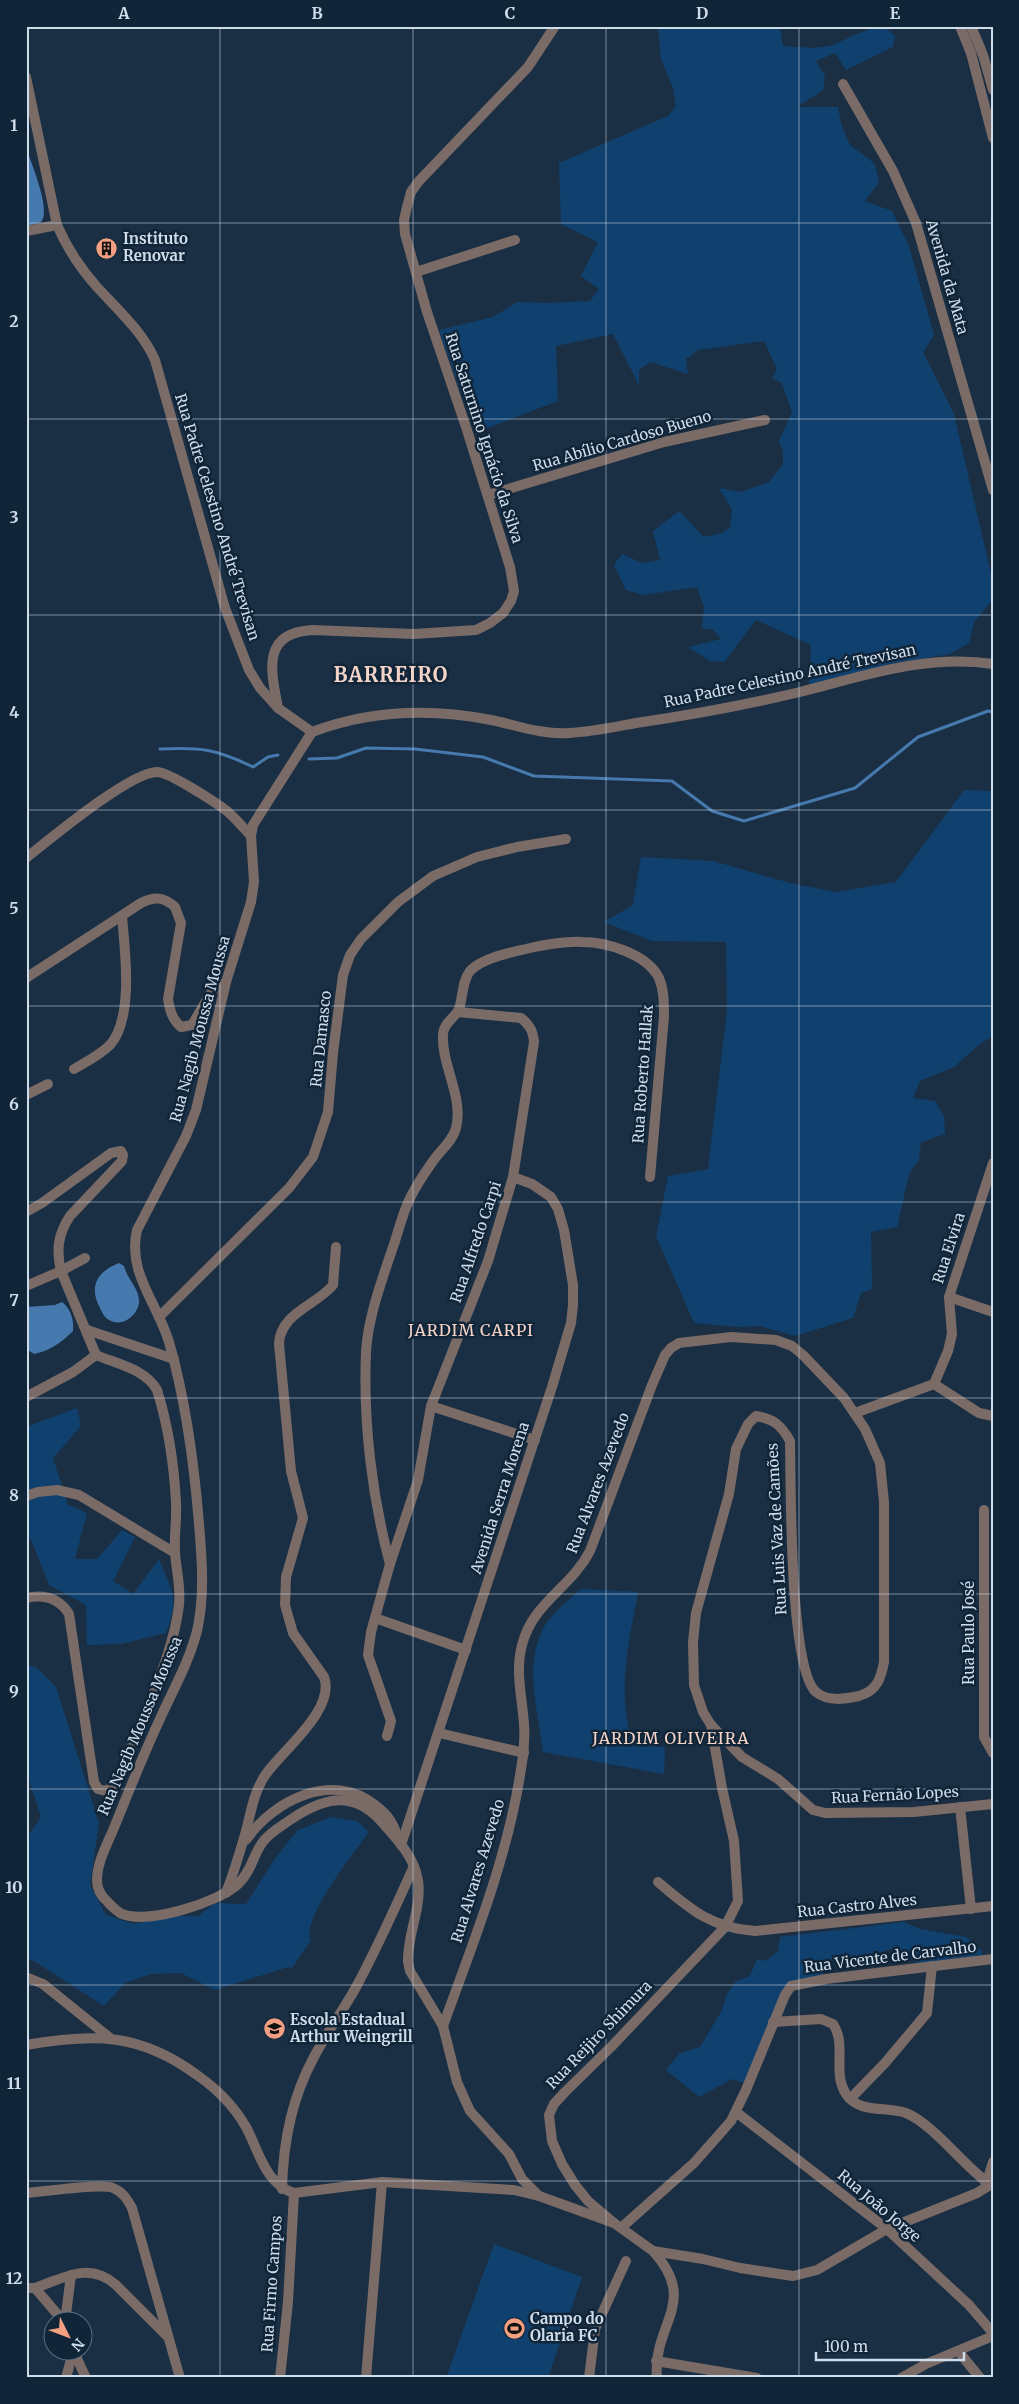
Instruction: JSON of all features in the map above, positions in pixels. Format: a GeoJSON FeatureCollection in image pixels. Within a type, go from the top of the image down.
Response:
{"type":"FeatureCollection","features":[{"type":"Feature","properties":{"kind":"street","name":"Rua Saturnino Ignácio da Silva"},"geometry":{"type":"LineString","coordinates":[[278,708],[272,668],[273,653],[279,642],[287,635],[297,631],[312,630],[414,634],[476,630],[490,623],[503,613],[511,601],[514,590],[510,567],[427,312],[405,234],[404,220],[411,192],[432,167],[528,67],[555,26]]}},
{"type":"Feature","properties":{"kind":"street"},"geometry":{"type":"LineString","coordinates":[[960,26],[971,53],[993,138]]}},
{"type":"Feature","properties":{"kind":"street"},"geometry":{"type":"LineString","coordinates":[[972,26],[993,90]]}},
{"type":"Feature","properties":{"kind":"street","name":"Rua Padre Celestino André Trevisan"},"geometry":{"type":"LineString","coordinates":[[26,77],[57,225],[65,244],[83,270],[149,346],[167,399],[225,608],[249,670],[260,688],[278,708],[312,732],[335,723],[408,712],[459,715],[534,730],[568,733],[720,710],[920,662],[962,660],[993,664]]}},
{"type":"Feature","properties":{"kind":"street","name":"Avenida da Mata"},"geometry":{"type":"LineString","coordinates":[[843,84],[893,170],[916,223],[993,490]]}},
{"type":"Feature","properties":{"kind":"street"},"geometry":{"type":"LineString","coordinates":[[26,231],[57,225]]}},
{"type":"Feature","properties":{"kind":"street"},"geometry":{"type":"LineString","coordinates":[[416,272],[515,240]]}},
{"type":"Feature","properties":{"kind":"street","name":"Rua Abílio Cardoso Bueno"},"geometry":{"type":"LineString","coordinates":[[488,495],[664,442],[765,420]]}},
{"type":"Feature","properties":{"kind":"street","name":"Rua Nagib Moussa Moussa"},"geometry":{"type":"LineString","coordinates":[[312,732],[258,813],[251,836],[254,864],[251,902],[226,982],[196,1110],[182,1144],[137,1230],[134,1244],[136,1265],[159,1317],[174,1359],[189,1426],[202,1559],[202,1592],[197,1630],[182,1673],[109,1839],[100,1864],[97,1881],[100,1893],[121,1914],[139,1917],[189,1907],[226,1894],[247,1874],[264,1840],[302,1812],[325,1803],[347,1800],[361,1804],[376,1816],[400,1844],[414,1866],[419,1897],[408,1962],[410,1971],[443,2026],[457,2082],[470,2111],[509,2154],[522,2179],[539,2196]]}},
{"type":"Feature","properties":{"kind":"street"},"geometry":{"type":"LineString","coordinates":[[26,858],[71,822],[127,784],[148,774],[158,772],[180,781],[227,811],[251,836]]}},
{"type":"Feature","properties":{"kind":"street","name":"Rua Damasco"},"geometry":{"type":"LineString","coordinates":[[159,1317],[289,1188],[313,1157],[328,1112],[343,975],[350,955],[361,939],[398,902],[433,876],[478,857],[517,847],[566,839]]}},
{"type":"Feature","properties":{"kind":"street"},"geometry":{"type":"LineString","coordinates":[[26,978],[150,899],[168,901],[175,907],[181,923],[168,1000],[173,1018],[181,1027],[187,1027],[197,1020],[212,991],[226,982]]}},
{"type":"Feature","properties":{"kind":"street"},"geometry":{"type":"LineString","coordinates":[[74,1069],[109,1045],[120,1024],[127,980],[122,917]]}},
{"type":"Feature","properties":{"kind":"street","name":"Rua Roberto Hallak"},"geometry":{"type":"LineString","coordinates":[[458,1012],[467,976],[477,965],[489,960],[544,946],[583,942],[600,943],[635,956],[647,963],[658,977],[664,994],[664,1016],[650,1177]]}},
{"type":"Feature","properties":{"kind":"street"},"geometry":{"type":"LineString","coordinates":[[390,1564],[379,1522],[374,1487],[369,1433],[366,1351],[382,1281],[407,1205],[417,1185],[448,1143],[456,1127],[456,1104],[443,1032],[446,1024],[458,1012]]}},
{"type":"Feature","properties":{"kind":"street","name":"Rua Alfredo Carpi"},"geometry":{"type":"LineString","coordinates":[[386,1736],[391,1721],[368,1654],[368,1642],[390,1564],[418,1480],[431,1406],[488,1261],[513,1177],[523,1123],[533,1032],[529,1024],[521,1018],[458,1012]]}},
{"type":"Feature","properties":{"kind":"street"},"geometry":{"type":"LineString","coordinates":[[26,1095],[48,1084]]}},
{"type":"Feature","properties":{"kind":"street"},"geometry":{"type":"LineString","coordinates":[[26,1212],[42,1203],[111,1153],[121,1151],[123,1154],[122,1161],[70,1216],[64,1225],[57,1249],[60,1271],[87,1330],[96,1355],[144,1374],[157,1390],[174,1477],[176,1503],[175,1553],[180,1589],[179,1606],[172,1634],[144,1717],[123,1768],[112,1787],[104,1791],[98,1789],[94,1782],[69,1614],[58,1601],[49,1597],[37,1596],[26,1598]]}},
{"type":"Feature","properties":{"kind":"street","name":"Rua Elvira"},"geometry":{"type":"LineString","coordinates":[[993,1163],[949,1297],[993,1312]]}},
{"type":"Feature","properties":{"kind":"street","name":"Avenida Serra Morena"},"geometry":{"type":"LineString","coordinates":[[400,1844],[535,1440],[571,1323],[573,1285],[564,1230],[558,1209],[551,1197],[542,1190],[513,1177]]}},
{"type":"Feature","properties":{"kind":"street"},"geometry":{"type":"LineString","coordinates":[[226,1894],[260,1784],[323,1702],[327,1691],[324,1677],[293,1632],[286,1612],[286,1576],[303,1518],[291,1471],[279,1344],[280,1336],[289,1321],[333,1285],[336,1247]]}},
{"type":"Feature","properties":{"kind":"street"},"geometry":{"type":"LineString","coordinates":[[26,1286],[85,1258]]}},
{"type":"Feature","properties":{"kind":"street"},"geometry":{"type":"LineString","coordinates":[[855,1412],[934,1384],[948,1351],[952,1334],[949,1297]]}},
{"type":"Feature","properties":{"kind":"street"},"geometry":{"type":"LineString","coordinates":[[87,1330],[174,1359]]}},
{"type":"Feature","properties":{"kind":"street","name":"Rua Alvares Azevedo"},"geometry":{"type":"LineString","coordinates":[[443,2026],[490,1894],[510,1823],[524,1753],[524,1724],[519,1671],[522,1644],[535,1615],[543,1604],[576,1574],[590,1551],[665,1355],[679,1343],[698,1340],[759,1337],[776,1340],[792,1346],[803,1355],[855,1412]]}},
{"type":"Feature","properties":{"kind":"street"},"geometry":{"type":"LineString","coordinates":[[26,1397],[72,1372],[96,1355]]}},
{"type":"Feature","properties":{"kind":"street"},"geometry":{"type":"LineString","coordinates":[[934,1384],[979,1413],[993,1416]]}},
{"type":"Feature","properties":{"kind":"street"},"geometry":{"type":"LineString","coordinates":[[431,1406],[535,1440]]}},
{"type":"Feature","properties":{"kind":"street","name":"Rua Luis Vaz de Camões"},"geometry":{"type":"LineString","coordinates":[[724,1927],[738,1901],[738,1874],[734,1841],[722,1788],[712,1725],[703,1712],[694,1685],[693,1642],[696,1613],[730,1494],[736,1449],[748,1424],[756,1416],[771,1418],[784,1429],[790,1441],[795,1610],[800,1649],[809,1682],[814,1690],[821,1696],[829,1699],[846,1699],[871,1691],[881,1678],[884,1662],[884,1482],[874,1446],[855,1412]]}},
{"type":"Feature","properties":{"kind":"street"},"geometry":{"type":"LineString","coordinates":[[26,1496],[57,1490],[78,1494],[175,1553]]}},
{"type":"Feature","properties":{"kind":"street","name":"Rua Paulo José"},"geometry":{"type":"LineString","coordinates":[[984,1510],[989,1677],[984,1737],[993,1753]]}},
{"type":"Feature","properties":{"kind":"street"},"geometry":{"type":"LineString","coordinates":[[375,1618],[466,1650]]}},
{"type":"Feature","properties":{"kind":"street","name":"Rua Fernão Lopes"},"geometry":{"type":"LineString","coordinates":[[712,1725],[742,1757],[778,1779],[813,1810],[826,1813],[914,1812],[993,1804]]}},
{"type":"Feature","properties":{"kind":"street"},"geometry":{"type":"LineString","coordinates":[[438,1733],[524,1753]]}},
{"type":"Feature","properties":{"kind":"street"},"geometry":{"type":"LineString","coordinates":[[241,1847],[256,1826],[294,1798],[320,1790],[341,1789],[362,1795],[382,1810],[393,1821],[400,1844]]}},
{"type":"Feature","properties":{"kind":"street"},"geometry":{"type":"LineString","coordinates":[[960,1807],[971,1909]]}},
{"type":"Feature","properties":{"kind":"street"},"geometry":{"type":"LineString","coordinates":[[282,2189],[285,2153],[290,2126],[305,2075],[394,1915],[414,1866]]}},
{"type":"Feature","properties":{"kind":"street","name":"Rua Castro Alves"},"geometry":{"type":"LineString","coordinates":[[658,1882],[689,1908],[710,1921],[724,1927],[755,1931],[993,1906]]}},
{"type":"Feature","properties":{"kind":"street","name":"Rua Reijiro Shimura"},"geometry":{"type":"LineString","coordinates":[[657,2378],[656,2361],[661,2340],[673,2309],[674,2288],[672,2278],[663,2263],[652,2251],[588,2201],[575,2185],[562,2164],[552,2141],[549,2115],[554,2104],[565,2092],[605,2054],[724,1927]]}},
{"type":"Feature","properties":{"kind":"street","name":"Rua Vicente de Carvalho"},"geometry":{"type":"LineString","coordinates":[[618,2225],[694,2164],[722,2133],[736,2112],[789,1988],[796,1984],[993,1959]]}},
{"type":"Feature","properties":{"kind":"street"},"geometry":{"type":"LineString","coordinates":[[850,2099],[928,2013],[932,1966]]}},
{"type":"Feature","properties":{"kind":"street"},"geometry":{"type":"LineString","coordinates":[[26,1977],[44,1984],[110,2038]]}},
{"type":"Feature","properties":{"kind":"street"},"geometry":{"type":"LineString","coordinates":[[773,2022],[821,2019],[833,2024],[839,2036],[841,2080],[844,2090],[850,2099],[867,2108],[894,2110],[915,2118],[988,2184]]}},
{"type":"Feature","properties":{"kind":"street"},"geometry":{"type":"LineString","coordinates":[[26,2045],[77,2039],[110,2038],[144,2044],[164,2053],[218,2090],[246,2127],[269,2173],[282,2189],[294,2193],[382,2182],[497,2188],[539,2196],[618,2225]]}},
{"type":"Feature","properties":{"kind":"street","name":"Rua João Jorge"},"geometry":{"type":"LineString","coordinates":[[736,2112],[887,2229],[969,2305],[993,2335]]}},
{"type":"Feature","properties":{"kind":"street"},"geometry":{"type":"LineString","coordinates":[[988,2184],[993,2162]]}},
{"type":"Feature","properties":{"kind":"street"},"geometry":{"type":"LineString","coordinates":[[366,2378],[382,2182]]}},
{"type":"Feature","properties":{"kind":"street"},"geometry":{"type":"LineString","coordinates":[[652,2251],[793,2276],[817,2270],[887,2229],[988,2184]]}},
{"type":"Feature","properties":{"kind":"street"},"geometry":{"type":"LineString","coordinates":[[26,2193],[102,2186],[111,2187],[126,2197],[132,2208],[166,2336],[180,2378]]}},
{"type":"Feature","properties":{"kind":"street","name":"Rua Firmo Campos"},"geometry":{"type":"LineString","coordinates":[[280,2378],[288,2302],[294,2193]]}},
{"type":"Feature","properties":{"kind":"street"},"geometry":{"type":"LineString","coordinates":[[589,2378],[595,2329],[626,2261]]}},
{"type":"Feature","properties":{"kind":"street"},"geometry":{"type":"LineString","coordinates":[[55,2312],[30,2288],[83,2272],[108,2278],[166,2336]]}},
{"type":"Feature","properties":{"kind":"street"},"geometry":{"type":"LineString","coordinates":[[66,2312],[71,2276]]}},
{"type":"Feature","properties":{"kind":"street"},"geometry":{"type":"LineString","coordinates":[[901,2378],[926,2364],[959,2352],[993,2335]]}},
{"type":"Feature","properties":{"kind":"street"},"geometry":{"type":"LineString","coordinates":[[959,2352],[980,2378]]}},
{"type":"Feature","properties":{"kind":"street"},"geometry":{"type":"LineString","coordinates":[[656,2361],[754,2378]]}},
{"type":"Feature","properties":{"kind":"street"},"geometry":{"type":"LineString","coordinates":[[66,2378],[70,2362]]}},
{"type":"Feature","properties":{"kind":"street"},"geometry":{"type":"LineString","coordinates":[[78,2362],[86,2378]]}},
{"type":"Feature","properties":{"kind":"shaded area"},"geometry":{"type":"Polygon","coordinates":[[[658,26],[780,26],[783,46],[816,48],[829,46],[864,31],[884,26],[895,36],[893,47],[846,70],[835,53],[816,61],[825,76],[823,90],[797,107],[838,107],[841,124],[850,145],[875,164],[879,182],[865,201],[892,211],[909,246],[934,335],[923,352],[954,414],[991,574],[993,599],[974,622],[969,643],[950,654],[895,663],[809,688],[811,645],[756,620],[724,662],[710,661],[688,647],[721,639],[712,629],[702,629],[704,607],[697,587],[643,595],[626,590],[614,565],[622,554],[642,563],[660,560],[653,531],[679,511],[704,537],[722,533],[730,527],[732,509],[719,488],[741,492],[769,482],[783,464],[783,452],[779,441],[792,412],[782,383],[772,378],[777,369],[764,341],[698,350],[686,359],[688,374],[650,362],[639,370],[639,385],[613,334],[556,346],[558,401],[475,433],[439,330],[493,317],[517,302],[590,301],[599,289],[581,276],[598,242],[561,224],[559,163],[668,116],[676,106],[673,88],[661,59],[658,26]]]}},
{"type":"Feature","properties":{"kind":"shaded area"},"geometry":{"type":"Polygon","coordinates":[[[26,148],[40,187],[44,209],[43,218],[40,223],[26,226],[26,148]]]}},
{"type":"Feature","properties":{"kind":"shaded area"},"geometry":{"type":"Polygon","coordinates":[[[964,790],[993,791],[993,1036],[980,1044],[954,1067],[920,1081],[913,1098],[935,1101],[944,1116],[945,1134],[921,1142],[919,1160],[909,1174],[897,1227],[871,1232],[872,1289],[861,1293],[853,1318],[795,1336],[760,1326],[738,1327],[694,1323],[656,1236],[668,1176],[708,1169],[727,1010],[726,942],[652,941],[604,922],[633,905],[641,857],[713,861],[794,884],[836,892],[896,882],[964,790]]]}},
{"type":"Feature","properties":{"kind":"shaded area"},"geometry":{"type":"Polygon","coordinates":[[[119,1263],[124,1266],[137,1292],[139,1301],[136,1311],[129,1319],[114,1322],[104,1316],[97,1300],[95,1286],[105,1270],[119,1263]]]}},
{"type":"Feature","properties":{"kind":"shaded area"},"geometry":{"type":"Polygon","coordinates":[[[62,1302],[68,1308],[71,1315],[73,1331],[45,1351],[34,1354],[26,1349],[26,1307],[55,1305],[62,1302]]]}},
{"type":"Feature","properties":{"kind":"shaded area"},"geometry":{"type":"Polygon","coordinates":[[[77,1408],[81,1426],[53,1458],[68,1505],[87,1513],[75,1559],[97,1559],[122,1530],[135,1537],[113,1581],[133,1594],[159,1559],[173,1595],[173,1612],[166,1633],[121,1644],[87,1645],[86,1605],[49,1585],[31,1539],[26,1541],[26,1427],[77,1408]]]}},
{"type":"Feature","properties":{"kind":"shaded area"},"geometry":{"type":"Polygon","coordinates":[[[581,1589],[638,1592],[626,1663],[625,1698],[627,1716],[630,1735],[665,1748],[664,1774],[543,1752],[534,1689],[534,1657],[544,1627],[551,1617],[581,1589]]]}},
{"type":"Feature","properties":{"kind":"shaded area"},"geometry":{"type":"Polygon","coordinates":[[[26,1665],[36,1667],[56,1687],[99,1823],[90,1885],[106,1915],[134,1924],[168,1916],[198,1916],[215,1903],[246,1904],[274,1860],[298,1830],[331,1817],[357,1821],[369,1832],[321,1901],[310,1930],[311,1940],[292,1968],[288,1967],[215,1990],[181,1973],[151,1974],[125,1983],[104,2006],[34,1961],[26,1959],[26,1839],[41,1817],[26,1770],[26,1665]]]}},
{"type":"Feature","properties":{"kind":"shaded area"},"geometry":{"type":"Polygon","coordinates":[[[904,1922],[920,1929],[966,1937],[981,1950],[983,1957],[921,1966],[895,1947],[852,1965],[843,1958],[832,1961],[822,1971],[823,1977],[794,1983],[745,2083],[732,2079],[699,2097],[666,2070],[680,2053],[700,2047],[721,2012],[727,1994],[736,1981],[750,1976],[757,1959],[766,1961],[778,1951],[780,1937],[904,1922]]]}},
{"type":"Feature","properties":{"kind":"shaded area","name":"Campo do Olaria FC"},"geometry":{"type":"Polygon","coordinates":[[[494,2244],[582,2277],[548,2378],[446,2378],[494,2244]]]}},
{"type":"Feature","properties":{"kind":"waterway"},"geometry":{"type":"LineString","coordinates":[[309,759],[337,758],[366,748],[415,749],[483,757],[534,776],[672,781],[712,811],[744,821],[855,788],[918,737],[988,711],[993,712]]}},
{"type":"Feature","properties":{"kind":"waterway"},"geometry":{"type":"LineString","coordinates":[[160,749],[198,749],[229,756],[253,767],[268,757],[278,755]]}},
{"type":"Feature","properties":{"kind":"place","name":"Instituto Renovar"},"geometry":{"type":"Point","coordinates":[107,248]}},
{"type":"Feature","properties":{"kind":"place","name":"Escola Estadual Arthur Weingrill"},"geometry":{"type":"Point","coordinates":[274,2029]}},
{"type":"Feature","properties":{"kind":"place","name":"Campo do Olaria FC"},"geometry":{"type":"Point","coordinates":[514,2328]}},
{"type":"Feature","properties":{"kind":"district","name":"BARREIRO"},"geometry":{"type":"Point","coordinates":[391,675]}},
{"type":"Feature","properties":{"kind":"district","name":"JARDIM CARPI"},"geometry":{"type":"Point","coordinates":[471,1330]}},
{"type":"Feature","properties":{"kind":"district","name":"JARDIM OLIVEIRA"},"geometry":{"type":"Point","coordinates":[671,1738]}}]}
